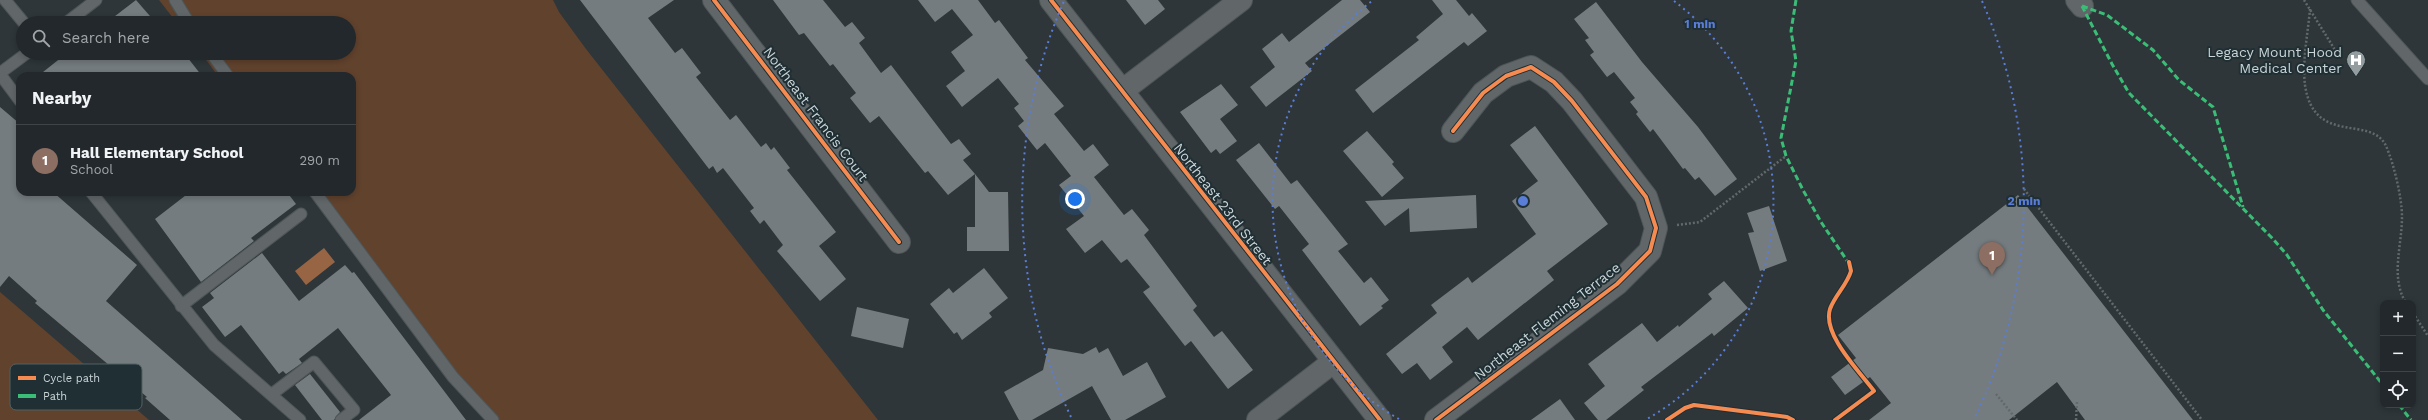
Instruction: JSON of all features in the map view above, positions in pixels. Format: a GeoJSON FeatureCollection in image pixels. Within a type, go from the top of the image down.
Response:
{"type":"FeatureCollection","features":[{"type":"Feature","properties":{"kind":"street","name":"Northeast Francis Court"},"geometry":{"type":"LineString","coordinates":[[714,0],[900,242]]}},
{"type":"Feature","properties":{"kind":"street","name":"Northeast 23rd Street"},"geometry":{"type":"LineString","coordinates":[[1051,0],[1380,420]]}},
{"type":"Feature","properties":{"kind":"street"},"geometry":{"type":"LineString","coordinates":[[1122,91],[1241,0]]}},
{"type":"Feature","properties":{"kind":"street"},"geometry":{"type":"LineString","coordinates":[[1453,131],[1483,93],[1506,76],[1532,67],[1554,82],[1572,101],[1646,197],[1656,228]]}},
{"type":"Feature","properties":{"kind":"street","name":"Northeast Fleming Terrace"},"geometry":{"type":"LineString","coordinates":[[1436,420],[1617,284],[1650,251],[1656,228]]}},
{"type":"Feature","properties":{"kind":"street"},"geometry":{"type":"LineString","coordinates":[[1258,420],[1334,362]]}},
{"type":"Feature","properties":{"kind":"lane"},"geometry":{"type":"LineString","coordinates":[[5,0],[18,16]]}},
{"type":"Feature","properties":{"kind":"lane"},"geometry":{"type":"LineString","coordinates":[[75,16],[96,0]]}},
{"type":"Feature","properties":{"kind":"lane"},"geometry":{"type":"LineString","coordinates":[[175,0],[185,16]]}},
{"type":"Feature","properties":{"kind":"lane"},"geometry":{"type":"LineString","coordinates":[[2357,0],[2366,5],[2428,79]]}},
{"type":"Feature","properties":{"kind":"lane"},"geometry":{"type":"LineString","coordinates":[[16,96],[0,74],[17,60]]}},
{"type":"Feature","properties":{"kind":"lane"},"geometry":{"type":"LineString","coordinates":[[216,60],[225,72]]}},
{"type":"Feature","properties":{"kind":"lane"},"geometry":{"type":"LineString","coordinates":[[94,196],[181,306],[214,345],[300,420]]}},
{"type":"Feature","properties":{"kind":"lane"},"geometry":{"type":"LineString","coordinates":[[318,196],[453,377],[493,420]]}},
{"type":"Feature","properties":{"kind":"lane"},"geometry":{"type":"LineString","coordinates":[[181,306],[301,214]]}},
{"type":"Feature","properties":{"kind":"lane"},"geometry":{"type":"LineString","coordinates":[[272,394],[314,362],[354,410],[341,420]]}},
{"type":"Feature","properties":{"kind":"path"},"geometry":{"type":"LineString","coordinates":[[2304,0],[2340,58]]}},
{"type":"Feature","properties":{"kind":"path"},"geometry":{"type":"LineString","coordinates":[[2310,9],[2305,65],[2305,85],[2309,101],[2319,116],[2331,124],[2343,128],[2375,133],[2382,138],[2387,148],[2399,191],[2402,216],[2397,280],[2405,300]]}},
{"type":"Feature","properties":{"kind":"path"},"geometry":{"type":"LineString","coordinates":[[1656,228],[1700,222],[1786,156]]}},
{"type":"Feature","properties":{"kind":"path"},"geometry":{"type":"LineString","coordinates":[[2024,189],[2202,420]]}},
{"type":"Feature","properties":{"kind":"path"},"geometry":{"type":"LineString","coordinates":[[2416,318],[2428,336]]}},
{"type":"Feature","properties":{"kind":"path"},"geometry":{"type":"LineString","coordinates":[[1996,394],[2017,420]]}},
{"type":"Feature","properties":{"kind":"path"},"geometry":{"type":"LineString","coordinates":[[2076,420],[2077,402]]}},
{"type":"Feature","properties":{"kind":"shaded area"},"geometry":{"type":"Polygon","coordinates":[[[159,0],[553,0],[559,12],[586,49],[878,420],[486,420],[312,196],[356,196],[356,72],[215,72],[206,60],[356,60],[356,16],[172,16],[159,0]]]}},
{"type":"Feature","properties":{"kind":"shaded area"},"geometry":{"type":"Polygon","coordinates":[[[324,248],[335,262],[306,285],[295,271],[324,248]]]}},
{"type":"Feature","properties":{"kind":"shaded area"},"geometry":{"type":"Polygon","coordinates":[[[0,292],[84,364],[10,364],[10,410],[137,410],[149,420],[0,420],[0,292]]]}},
{"type":"Feature","properties":{"kind":"building"},"geometry":{"type":"Polygon","coordinates":[[[136,0],[150,16],[115,16],[136,0]]]}},
{"type":"Feature","properties":{"kind":"building"},"geometry":{"type":"Polygon","coordinates":[[[580,0],[674,0],[648,18],[675,53],[682,48],[701,73],[696,77],[730,120],[736,115],[761,147],[766,143],[771,150],[774,147],[790,168],[787,170],[836,232],[819,246],[846,279],[820,301],[777,251],[783,245],[764,220],[760,224],[750,211],[754,208],[723,168],[717,173],[713,166],[709,169],[580,0]]]}},
{"type":"Feature","properties":{"kind":"building"},"geometry":{"type":"Polygon","coordinates":[[[773,0],[823,0],[845,27],[852,22],[865,38],[859,43],[881,73],[891,65],[951,144],[959,139],[971,154],[963,160],[975,174],[948,195],[928,171],[925,173],[879,116],[870,123],[850,98],[856,93],[833,64],[830,66],[804,33],[799,35],[773,0]]]}},
{"type":"Feature","properties":{"kind":"building"},"geometry":{"type":"Polygon","coordinates":[[[918,0],[978,0],[995,23],[999,20],[1028,58],[1025,60],[1064,106],[1054,114],[1084,151],[1093,144],[1109,165],[1094,177],[1124,215],[1132,209],[1149,230],[1144,235],[1197,306],[1193,310],[1214,337],[1222,331],[1253,370],[1228,389],[1191,341],[1185,346],[1143,292],[1150,287],[1127,259],[1121,263],[1102,240],[1085,253],[1066,229],[1084,216],[1059,185],[1071,176],[1045,143],[1037,150],[1018,126],[1024,121],[1014,108],[1019,104],[998,78],[962,107],[946,86],[965,71],[951,52],[973,35],[952,9],[935,22],[918,0]]]}},
{"type":"Feature","properties":{"kind":"building"},"geometry":{"type":"Polygon","coordinates":[[[1126,0],[1158,0],[1165,9],[1145,25],[1126,0]]]}},
{"type":"Feature","properties":{"kind":"building"},"geometry":{"type":"Polygon","coordinates":[[[1342,0],[1360,0],[1370,12],[1305,63],[1312,71],[1266,107],[1250,87],[1275,67],[1262,49],[1282,33],[1289,42],[1342,0]]]}},
{"type":"Feature","properties":{"kind":"building"},"geometry":{"type":"Polygon","coordinates":[[[1432,0],[1456,0],[1469,16],[1472,13],[1487,31],[1468,46],[1464,42],[1373,113],[1355,90],[1419,40],[1416,37],[1443,14],[1432,0]]]}},
{"type":"Feature","properties":{"kind":"building"},"geometry":{"type":"Polygon","coordinates":[[[1596,2],[1642,62],[1698,127],[1737,179],[1715,196],[1699,177],[1695,180],[1685,168],[1683,169],[1653,129],[1650,132],[1636,114],[1638,112],[1630,102],[1635,98],[1614,72],[1607,77],[1590,55],[1594,52],[1585,40],[1589,38],[1574,19],[1596,2]]]}},
{"type":"Feature","properties":{"kind":"building"},"geometry":{"type":"Polygon","coordinates":[[[58,60],[189,60],[199,72],[43,72],[58,60]]]}},
{"type":"Feature","properties":{"kind":"building"},"geometry":{"type":"Polygon","coordinates":[[[1221,84],[1238,105],[1220,119],[1237,141],[1220,154],[1216,149],[1211,153],[1180,112],[1221,84]]]}},
{"type":"Feature","properties":{"kind":"building"},"geometry":{"type":"Polygon","coordinates":[[[0,107],[16,121],[16,196],[58,196],[137,265],[106,301],[242,420],[170,420],[145,398],[147,397],[142,393],[142,364],[108,364],[35,303],[37,301],[9,276],[0,287],[0,107]]]}},
{"type":"Feature","properties":{"kind":"building"},"geometry":{"type":"Polygon","coordinates":[[[1535,126],[1608,224],[1547,271],[1554,280],[1478,340],[1467,327],[1442,347],[1453,362],[1430,380],[1417,363],[1402,374],[1386,354],[1437,313],[1431,305],[1468,277],[1472,283],[1536,234],[1512,201],[1538,181],[1510,145],[1535,126]]]}},
{"type":"Feature","properties":{"kind":"building"},"geometry":{"type":"Polygon","coordinates":[[[1367,131],[1394,162],[1392,164],[1404,178],[1382,197],[1343,151],[1367,131]]]}},
{"type":"Feature","properties":{"kind":"building"},"geometry":{"type":"Polygon","coordinates":[[[1259,143],[1291,184],[1297,180],[1348,244],[1338,251],[1364,283],[1371,277],[1389,300],[1381,306],[1383,308],[1360,326],[1302,250],[1309,244],[1279,206],[1275,209],[1236,160],[1259,143]]]}},
{"type":"Feature","properties":{"kind":"building"},"geometry":{"type":"Polygon","coordinates":[[[975,174],[989,192],[1008,192],[1009,251],[967,251],[967,227],[975,227],[975,174]]]}},
{"type":"Feature","properties":{"kind":"building"},"geometry":{"type":"Polygon","coordinates":[[[1476,195],[1477,228],[1410,232],[1409,208],[1385,226],[1365,201],[1476,195]]]}},
{"type":"Feature","properties":{"kind":"building"},"geometry":{"type":"Polygon","coordinates":[[[2018,195],[2193,420],[2085,420],[2057,382],[2009,420],[1869,420],[1891,403],[1870,377],[1845,395],[1831,377],[1856,358],[1838,335],[2018,195]]]}},
{"type":"Feature","properties":{"kind":"building"},"geometry":{"type":"Polygon","coordinates":[[[185,196],[290,196],[296,204],[251,238],[254,241],[201,282],[155,219],[185,196]]]}},
{"type":"Feature","properties":{"kind":"building"},"geometry":{"type":"Polygon","coordinates":[[[1769,206],[1787,261],[1760,271],[1748,233],[1754,232],[1747,213],[1769,206]]]}},
{"type":"Feature","properties":{"kind":"building"},"geometry":{"type":"Polygon","coordinates":[[[262,253],[299,301],[345,265],[352,273],[354,272],[466,420],[359,420],[391,395],[338,328],[299,359],[302,363],[286,374],[283,371],[279,374],[241,325],[225,337],[202,307],[214,298],[210,293],[262,253]]]}},
{"type":"Feature","properties":{"kind":"building"},"geometry":{"type":"Polygon","coordinates":[[[984,268],[1008,298],[989,313],[992,317],[962,340],[957,332],[954,334],[930,304],[949,288],[953,293],[984,268]]]}},
{"type":"Feature","properties":{"kind":"building"},"geometry":{"type":"Polygon","coordinates":[[[1724,281],[1748,308],[1714,336],[1712,333],[1641,387],[1644,390],[1606,420],[1598,420],[1584,403],[1605,386],[1588,364],[1642,323],[1657,342],[1678,325],[1679,327],[1712,299],[1708,294],[1724,281]]]}},
{"type":"Feature","properties":{"kind":"building"},"geometry":{"type":"Polygon","coordinates":[[[857,307],[909,319],[903,348],[851,336],[857,307]]]}},
{"type":"Feature","properties":{"kind":"building"},"geometry":{"type":"Polygon","coordinates":[[[1096,347],[1099,353],[1108,348],[1123,376],[1147,362],[1166,397],[1125,420],[1111,420],[1092,386],[1032,420],[1019,420],[1004,392],[1043,370],[1048,348],[1083,354],[1096,347]]]}},
{"type":"Feature","properties":{"kind":"building"},"geometry":{"type":"Polygon","coordinates":[[[310,374],[340,412],[334,420],[322,420],[295,385],[310,374]]]}},
{"type":"Feature","properties":{"kind":"building"},"geometry":{"type":"Polygon","coordinates":[[[1560,399],[1575,420],[1531,420],[1560,399]]]}},
{"type":"Feature","properties":{"kind":"marked path"},"geometry":{"type":"LineString","coordinates":[[1796,0],[1791,31],[1796,61],[1781,138],[1786,156],[1803,190],[1821,222],[1850,265]]}},
{"type":"Feature","properties":{"kind":"marked path"},"geometry":{"type":"LineString","coordinates":[[2082,6],[2129,93],[2287,255],[2323,310],[2380,381]]}},
{"type":"Feature","properties":{"kind":"marked path"},"geometry":{"type":"LineString","coordinates":[[2082,6],[2107,15],[2153,50],[2179,80],[2213,107],[2243,207]]}},
{"type":"Feature","properties":{"kind":"marked path"},"geometry":{"type":"LineString","coordinates":[[2401,408],[2411,420]]}},
{"type":"Feature","properties":{"kind":"cycle path"},"geometry":{"type":"LineString","coordinates":[[714,0],[899,242]]}},
{"type":"Feature","properties":{"kind":"cycle path"},"geometry":{"type":"LineString","coordinates":[[1051,0],[1380,420]]}},
{"type":"Feature","properties":{"kind":"cycle path"},"geometry":{"type":"LineString","coordinates":[[1436,420],[1617,284],[1650,251],[1656,228],[1646,197],[1572,101],[1554,82],[1531,67],[1506,76],[1483,93],[1453,131]]}},
{"type":"Feature","properties":{"kind":"cycle path"},"geometry":{"type":"LineString","coordinates":[[1835,420],[1874,391],[1843,352],[1831,330],[1829,319],[1830,309],[1847,281],[1851,271],[1849,262]]}},
{"type":"Feature","properties":{"kind":"cycle path"},"geometry":{"type":"LineString","coordinates":[[1667,420],[1685,408],[1694,405],[1787,417],[1793,420]]}},
{"type":"Feature","properties":{"kind":"place","name":"Legacy Mount Hood Medical Center"},"geometry":{"type":"Point","coordinates":[2356,77]}},
{"type":"Feature","properties":{"kind":"place","name":"Hall Elementary School"},"geometry":{"type":"Point","coordinates":[1992,275]}}]}
